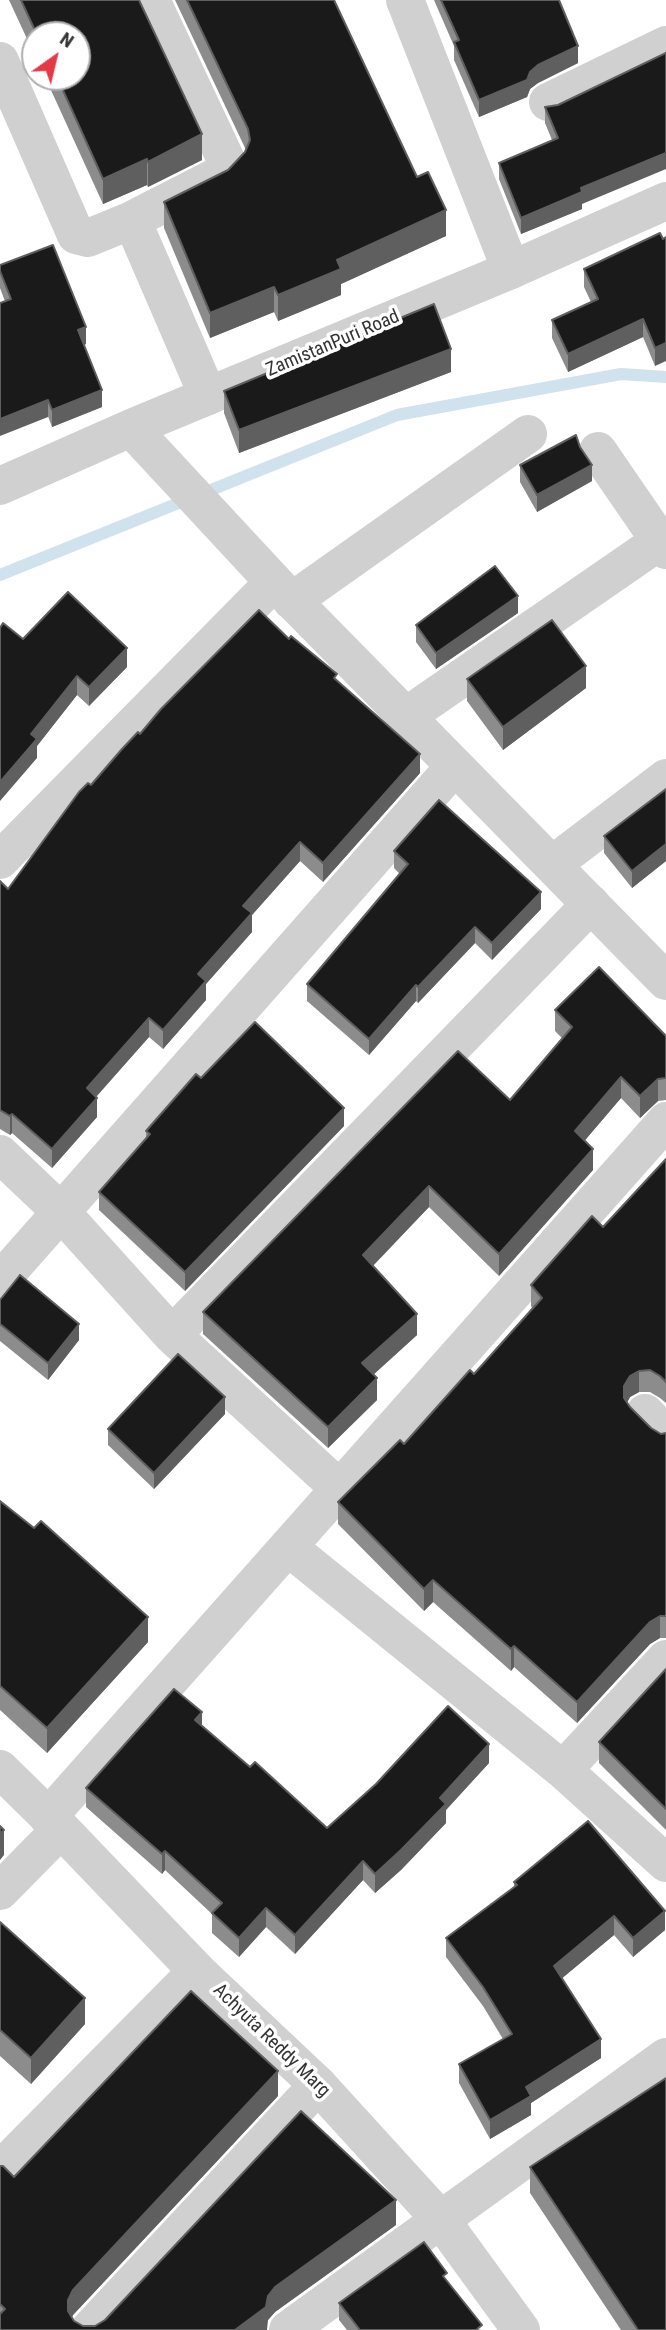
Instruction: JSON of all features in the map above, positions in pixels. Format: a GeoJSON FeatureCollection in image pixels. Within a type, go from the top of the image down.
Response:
{"type":"FeatureCollection","features":[{"type":"Feature","properties":{"kind":"street"},"geometry":{"type":"LineString","coordinates":[[0,61],[76,235],[88,238],[132,220],[218,176],[228,164],[151,0]]}},
{"type":"Feature","properties":{"kind":"street"},"geometry":{"type":"LineString","coordinates":[[405,0],[511,270]]}},
{"type":"Feature","properties":{"kind":"street"},"geometry":{"type":"LineString","coordinates":[[548,102],[666,45]]}},
{"type":"Feature","properties":{"kind":"street","name":"ZamistanPuri Road"},"geometry":{"type":"LineString","coordinates":[[0,485],[511,270],[666,201]]}},
{"type":"Feature","properties":{"kind":"street"},"geometry":{"type":"LineString","coordinates":[[132,220],[208,396]]}},
{"type":"Feature","properties":{"kind":"street"},"geometry":{"type":"LineString","coordinates":[[131,428],[283,591],[666,981]]}},
{"type":"Feature","properties":{"kind":"street"},"geometry":{"type":"LineString","coordinates":[[0,860],[283,591],[528,434]]}},
{"type":"Feature","properties":{"kind":"street"},"geometry":{"type":"LineString","coordinates":[[405,717],[664,543],[598,451]]}},
{"type":"Feature","properties":{"kind":"street"},"geometry":{"type":"LineString","coordinates":[[0,1281],[454,767]]}},
{"type":"Feature","properties":{"kind":"street"},"geometry":{"type":"LineString","coordinates":[[553,864],[666,778]]}},
{"type":"Feature","properties":{"kind":"street"},"geometry":{"type":"LineString","coordinates":[[172,1335],[591,904]]}},
{"type":"Feature","properties":{"kind":"street"},"geometry":{"type":"LineString","coordinates":[[0,1891],[288,1547],[666,1121]]}},
{"type":"Feature","properties":{"kind":"street"},"geometry":{"type":"LineString","coordinates":[[0,1154],[61,1212],[172,1335],[340,1489]]}},
{"type":"Feature","properties":{"kind":"street"},"geometry":{"type":"LineString","coordinates":[[288,1547],[563,1770],[666,1863]]}},
{"type":"Feature","properties":{"kind":"street"},"geometry":{"type":"LineString","coordinates":[[563,1770],[666,1659]]}},
{"type":"Feature","properties":{"kind":"street","name":"Achyuta Reddy Marg"},"geometry":{"type":"LineString","coordinates":[[0,1769],[197,1971],[318,2085],[441,2220],[521,2330]]}},
{"type":"Feature","properties":{"kind":"street"},"geometry":{"type":"LineString","coordinates":[[0,2170],[197,1971]]}},
{"type":"Feature","properties":{"kind":"street"},"geometry":{"type":"LineString","coordinates":[[288,2330],[666,2057]]}},
{"type":"Feature","properties":{"kind":"street"},"geometry":{"type":"LineString","coordinates":[[89,2330],[318,2085]]}},
{"type":"Feature","properties":{"kind":"building"},"geometry":{"type":"Polygon","coordinates":[[[21,0],[139,0],[202,134],[148,162],[147,159],[103,179],[63,91],[91,91],[91,21],[31,21],[21,0]]]}},
{"type":"Feature","properties":{"kind":"building"},"geometry":{"type":"Polygon","coordinates":[[[187,0],[334,0],[417,177],[428,172],[446,210],[337,260],[341,269],[278,295],[274,287],[210,313],[164,202],[228,170],[245,152],[250,140],[248,129],[187,0]]]}},
{"type":"Feature","properties":{"kind":"building"},"geometry":{"type":"Polygon","coordinates":[[[441,0],[559,0],[578,46],[538,65],[530,72],[527,80],[479,100],[454,42],[459,40],[441,0]]]}},
{"type":"Feature","properties":{"kind":"building"},"geometry":{"type":"Polygon","coordinates":[[[666,53],[666,153],[581,188],[582,192],[521,218],[499,163],[558,138],[545,107],[558,105],[666,53]]]}},
{"type":"Feature","properties":{"kind":"building"},"geometry":{"type":"Polygon","coordinates":[[[660,233],[663,239],[666,237],[666,343],[655,348],[643,319],[568,354],[552,320],[598,299],[584,269],[660,233]]]}},
{"type":"Feature","properties":{"kind":"building"},"geometry":{"type":"Polygon","coordinates":[[[53,245],[86,327],[78,330],[102,390],[52,410],[48,400],[0,419],[0,303],[11,299],[0,265],[53,245]]]}},
{"type":"Feature","properties":{"kind":"building"},"geometry":{"type":"Polygon","coordinates":[[[434,304],[451,349],[239,430],[224,391],[434,304]]]}},
{"type":"Feature","properties":{"kind":"building"},"geometry":{"type":"Polygon","coordinates":[[[576,435],[580,447],[592,465],[537,495],[520,465],[576,435]]]}},
{"type":"Feature","properties":{"kind":"building"},"geometry":{"type":"Polygon","coordinates":[[[495,566],[518,596],[436,653],[416,625],[495,566]]]}},
{"type":"Feature","properties":{"kind":"building"},"geometry":{"type":"Polygon","coordinates":[[[68,592],[127,648],[89,687],[77,676],[31,734],[37,739],[0,782],[0,628],[3,623],[23,639],[68,592]]]}},
{"type":"Feature","properties":{"kind":"building"},"geometry":{"type":"Polygon","coordinates":[[[259,610],[289,639],[291,636],[337,674],[334,678],[420,754],[323,863],[300,842],[243,906],[252,913],[198,974],[206,981],[163,1030],[149,1018],[87,1088],[97,1098],[52,1149],[12,1114],[10,1116],[0,1110],[0,881],[8,889],[79,792],[88,783],[91,785],[138,732],[140,734],[161,709],[259,610]]]}},
{"type":"Feature","properties":{"kind":"building"},"geometry":{"type":"Polygon","coordinates":[[[552,620],[586,666],[503,727],[467,679],[552,620]]]}},
{"type":"Feature","properties":{"kind":"building"},"geometry":{"type":"Polygon","coordinates":[[[666,789],[666,844],[632,871],[604,836],[666,789]]]}},
{"type":"Feature","properties":{"kind":"building"},"geometry":{"type":"Polygon","coordinates":[[[439,800],[541,892],[492,943],[475,927],[418,987],[416,985],[369,1039],[307,984],[408,864],[394,851],[439,800]]]}},
{"type":"Feature","properties":{"kind":"building"},"geometry":{"type":"Polygon","coordinates":[[[599,967],[666,1036],[666,1078],[658,1079],[640,1096],[621,1077],[575,1131],[593,1149],[499,1254],[429,1186],[363,1255],[417,1314],[362,1363],[377,1378],[328,1427],[203,1312],[458,1051],[510,1100],[572,1027],[555,1010],[599,967]]]}},
{"type":"Feature","properties":{"kind":"building"},"geometry":{"type":"Polygon","coordinates":[[[255,1022],[344,1108],[185,1272],[99,1192],[150,1134],[146,1131],[196,1074],[201,1078],[255,1022]]]}},
{"type":"Feature","properties":{"kind":"building"},"geometry":{"type":"Polygon","coordinates":[[[666,1159],[666,1382],[650,1370],[639,1371],[630,1376],[624,1386],[624,1398],[651,1428],[661,1434],[666,1433],[666,1616],[660,1616],[650,1622],[577,1702],[514,1646],[511,1649],[433,1580],[424,1589],[338,1502],[400,1440],[404,1444],[470,1370],[474,1374],[542,1298],[531,1285],[592,1216],[603,1227],[666,1159]]]}},
{"type":"Feature","properties":{"kind":"building"},"geometry":{"type":"Polygon","coordinates":[[[20,1275],[79,1324],[48,1363],[0,1324],[0,1300],[20,1275]]]}},
{"type":"Feature","properties":{"kind":"building"},"geometry":{"type":"Polygon","coordinates":[[[178,1354],[225,1397],[154,1473],[108,1429],[178,1354]]]}},
{"type":"Feature","properties":{"kind":"building"},"geometry":{"type":"Polygon","coordinates":[[[0,1501],[34,1528],[41,1521],[148,1617],[47,1728],[0,1686],[0,1501]]]}},
{"type":"Feature","properties":{"kind":"building"},"geometry":{"type":"Polygon","coordinates":[[[666,1669],[666,1809],[599,1742],[666,1669]]]}},
{"type":"Feature","properties":{"kind":"building"},"geometry":{"type":"Polygon","coordinates":[[[174,1689],[202,1712],[195,1720],[250,1767],[255,1762],[327,1828],[376,1784],[448,1706],[489,1744],[440,1798],[446,1804],[375,1874],[363,1861],[295,1935],[266,1908],[239,1938],[212,1913],[222,1903],[165,1851],[162,1854],[86,1788],[174,1689]]]}},
{"type":"Feature","properties":{"kind":"building"},"geometry":{"type":"Polygon","coordinates":[[[588,1821],[665,1911],[633,1938],[614,1916],[554,1966],[601,2039],[526,2087],[531,2096],[490,2120],[459,2064],[512,2034],[483,1987],[446,1938],[517,1885],[514,1882],[588,1821]]]}},
{"type":"Feature","properties":{"kind":"building"},"geometry":{"type":"Polygon","coordinates":[[[0,1922],[85,1998],[31,2058],[0,2030],[0,1922]]]}},
{"type":"Feature","properties":{"kind":"building"},"geometry":{"type":"Polygon","coordinates":[[[191,1991],[278,2071],[73,2290],[68,2300],[68,2311],[74,2321],[83,2326],[95,2326],[105,2320],[301,2111],[396,2200],[275,2287],[268,2296],[266,2307],[235,2330],[0,2330],[0,2314],[5,2309],[0,2304],[0,2166],[14,2177],[191,1991]]]}},
{"type":"Feature","properties":{"kind":"building"},"geometry":{"type":"Polygon","coordinates":[[[666,2078],[666,2330],[638,2330],[530,2167],[666,2078]]]}},
{"type":"Feature","properties":{"kind":"building"},"geometry":{"type":"Polygon","coordinates":[[[424,2242],[447,2273],[443,2276],[482,2325],[476,2330],[360,2330],[339,2303],[424,2242]]]}},
{"type":"Feature","properties":{"kind":"waterway"},"geometry":{"type":"LineString","coordinates":[[0,575],[397,415],[621,374],[666,377]]}}]}
